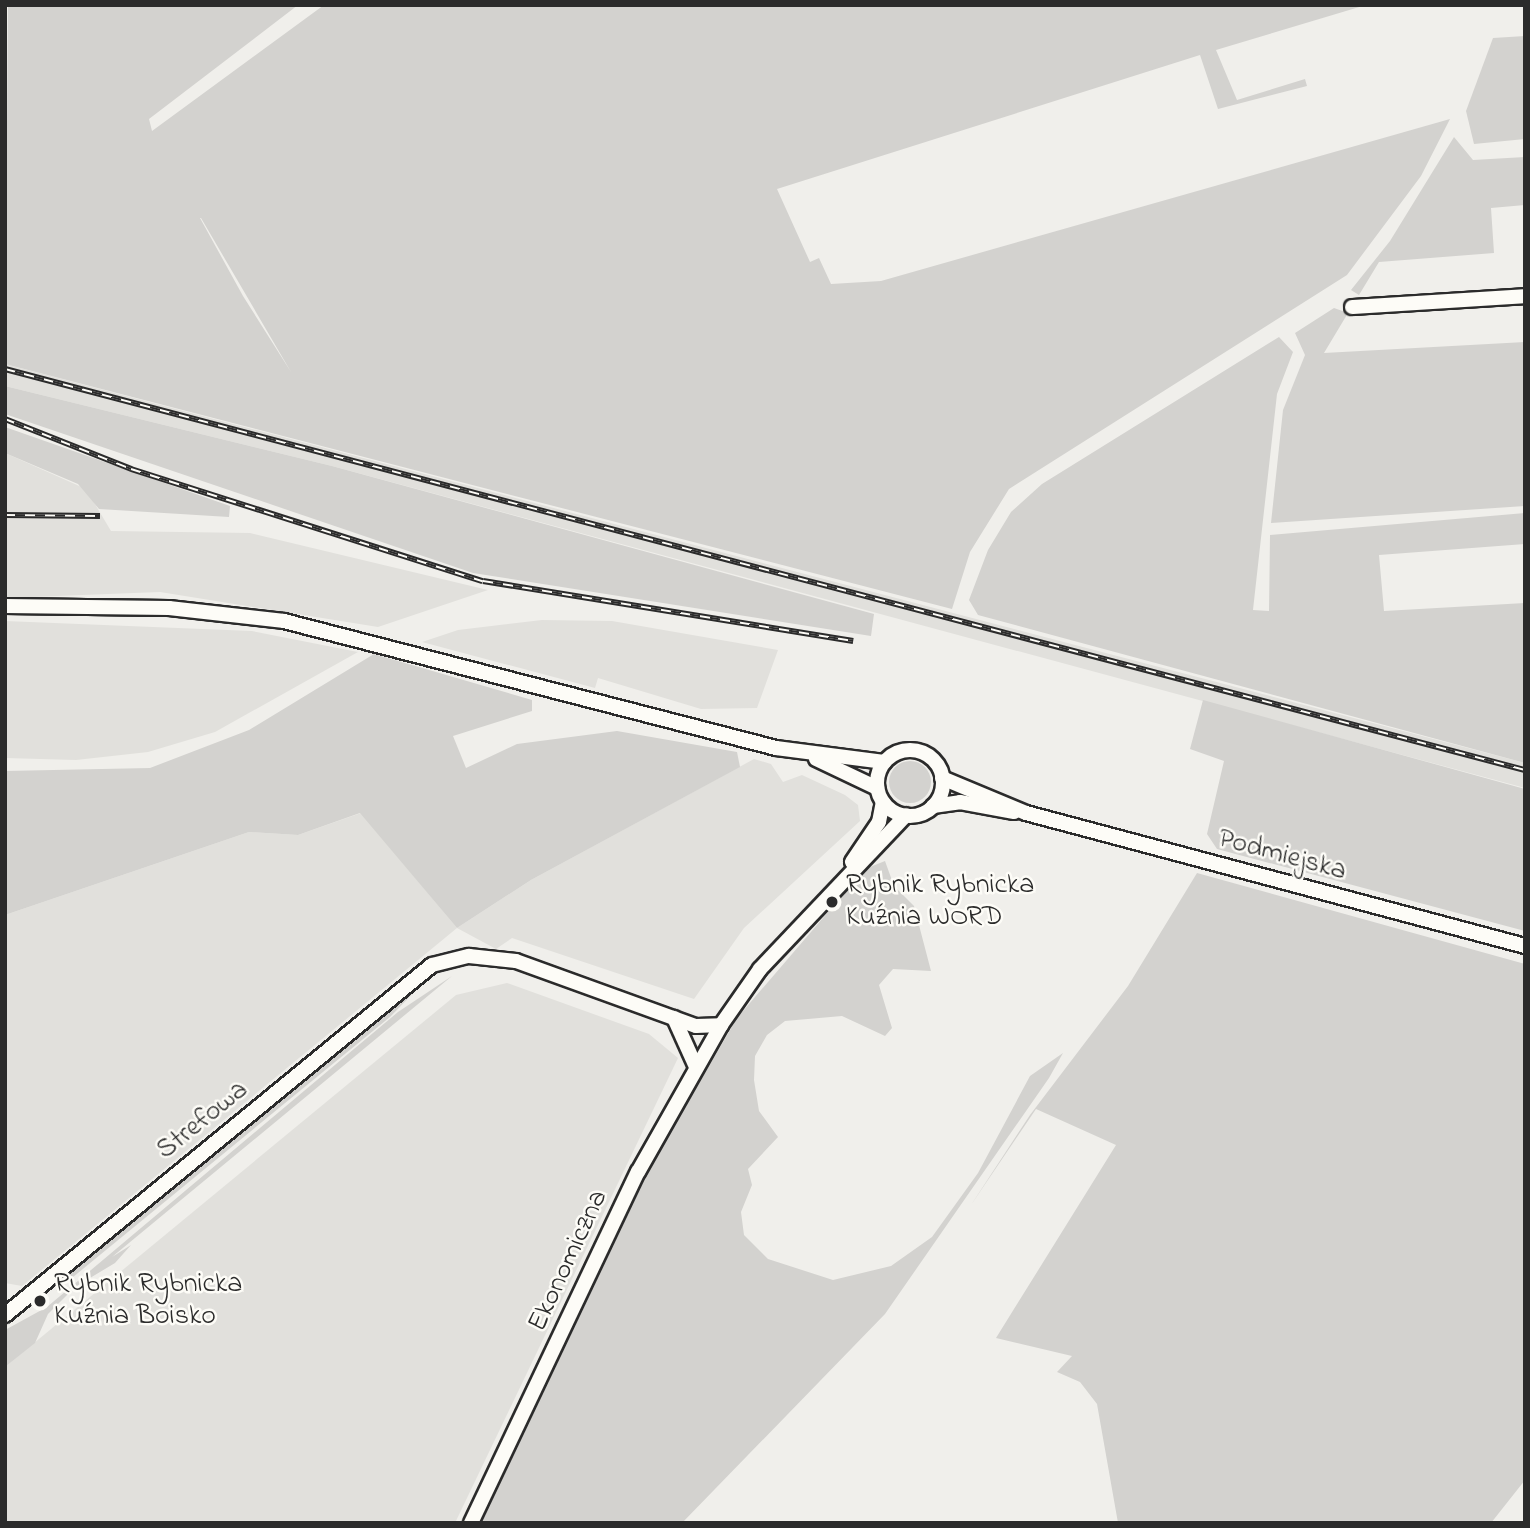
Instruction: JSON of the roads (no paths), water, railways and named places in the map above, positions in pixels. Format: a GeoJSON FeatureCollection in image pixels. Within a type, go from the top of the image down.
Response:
{"type":"FeatureCollection","features":[{"type":"Feature","properties":{"kind":"street"},"geometry":{"type":"LineString","coordinates":[[1352,307],[1525,296]]}},
{"type":"Feature","properties":{"kind":"street"},"geometry":{"type":"LineString","coordinates":[[5,606],[169,608],[284,621],[805,754],[884,762],[901,751],[919,751],[934,761],[942,778],[933,806],[906,815],[883,802],[877,788],[884,762]]}},
{"type":"Feature","properties":{"kind":"street"},"geometry":{"type":"LineString","coordinates":[[805,754],[877,788]]}},
{"type":"Feature","properties":{"kind":"street","name":"Podmiejska"},"geometry":{"type":"LineString","coordinates":[[942,778],[1026,813]]}},
{"type":"Feature","properties":{"kind":"street","name":"Ekonomiczna"},"geometry":{"type":"LineString","coordinates":[[841,879],[879,822],[883,802]]}},
{"type":"Feature","properties":{"kind":"street","name":"Podmiejska"},"geometry":{"type":"LineString","coordinates":[[933,806],[960,802],[1026,813],[1525,946]]}},
{"type":"Feature","properties":{"kind":"street","name":"Ekonomiczna"},"geometry":{"type":"LineString","coordinates":[[471,1523],[638,1172],[721,1025],[760,969],[841,879],[906,815]]}},
{"type":"Feature","properties":{"kind":"street","name":"Strefowa"},"geometry":{"type":"LineString","coordinates":[[5,1315],[432,965],[469,956],[516,961],[674,1018]]}},
{"type":"Feature","properties":{"kind":"street"},"geometry":{"type":"LineString","coordinates":[[674,1018],[702,1028],[721,1025]]}},
{"type":"Feature","properties":{"kind":"street"},"geometry":{"type":"LineString","coordinates":[[674,1018],[696,1067]]}},
{"type":"Feature","properties":{"kind":"railway"},"geometry":{"type":"LineString","coordinates":[[5,369],[1525,770]]}},
{"type":"Feature","properties":{"kind":"railway"},"geometry":{"type":"LineString","coordinates":[[5,419],[131,469],[483,581],[853,641]]}},
{"type":"Feature","properties":{"kind":"railway"},"geometry":{"type":"LineString","coordinates":[[5,515],[100,516]]}},
{"type":"Feature","properties":{"kind":"place","name":"Rybnik Rybnicka Kuźnia WORD"},"geometry":{"type":"Point","coordinates":[832,902]}},
{"type":"Feature","properties":{"kind":"place","name":"Rybnik Rybnicka Kuźnia Boisko"},"geometry":{"type":"Point","coordinates":[40,1301]}}]}
